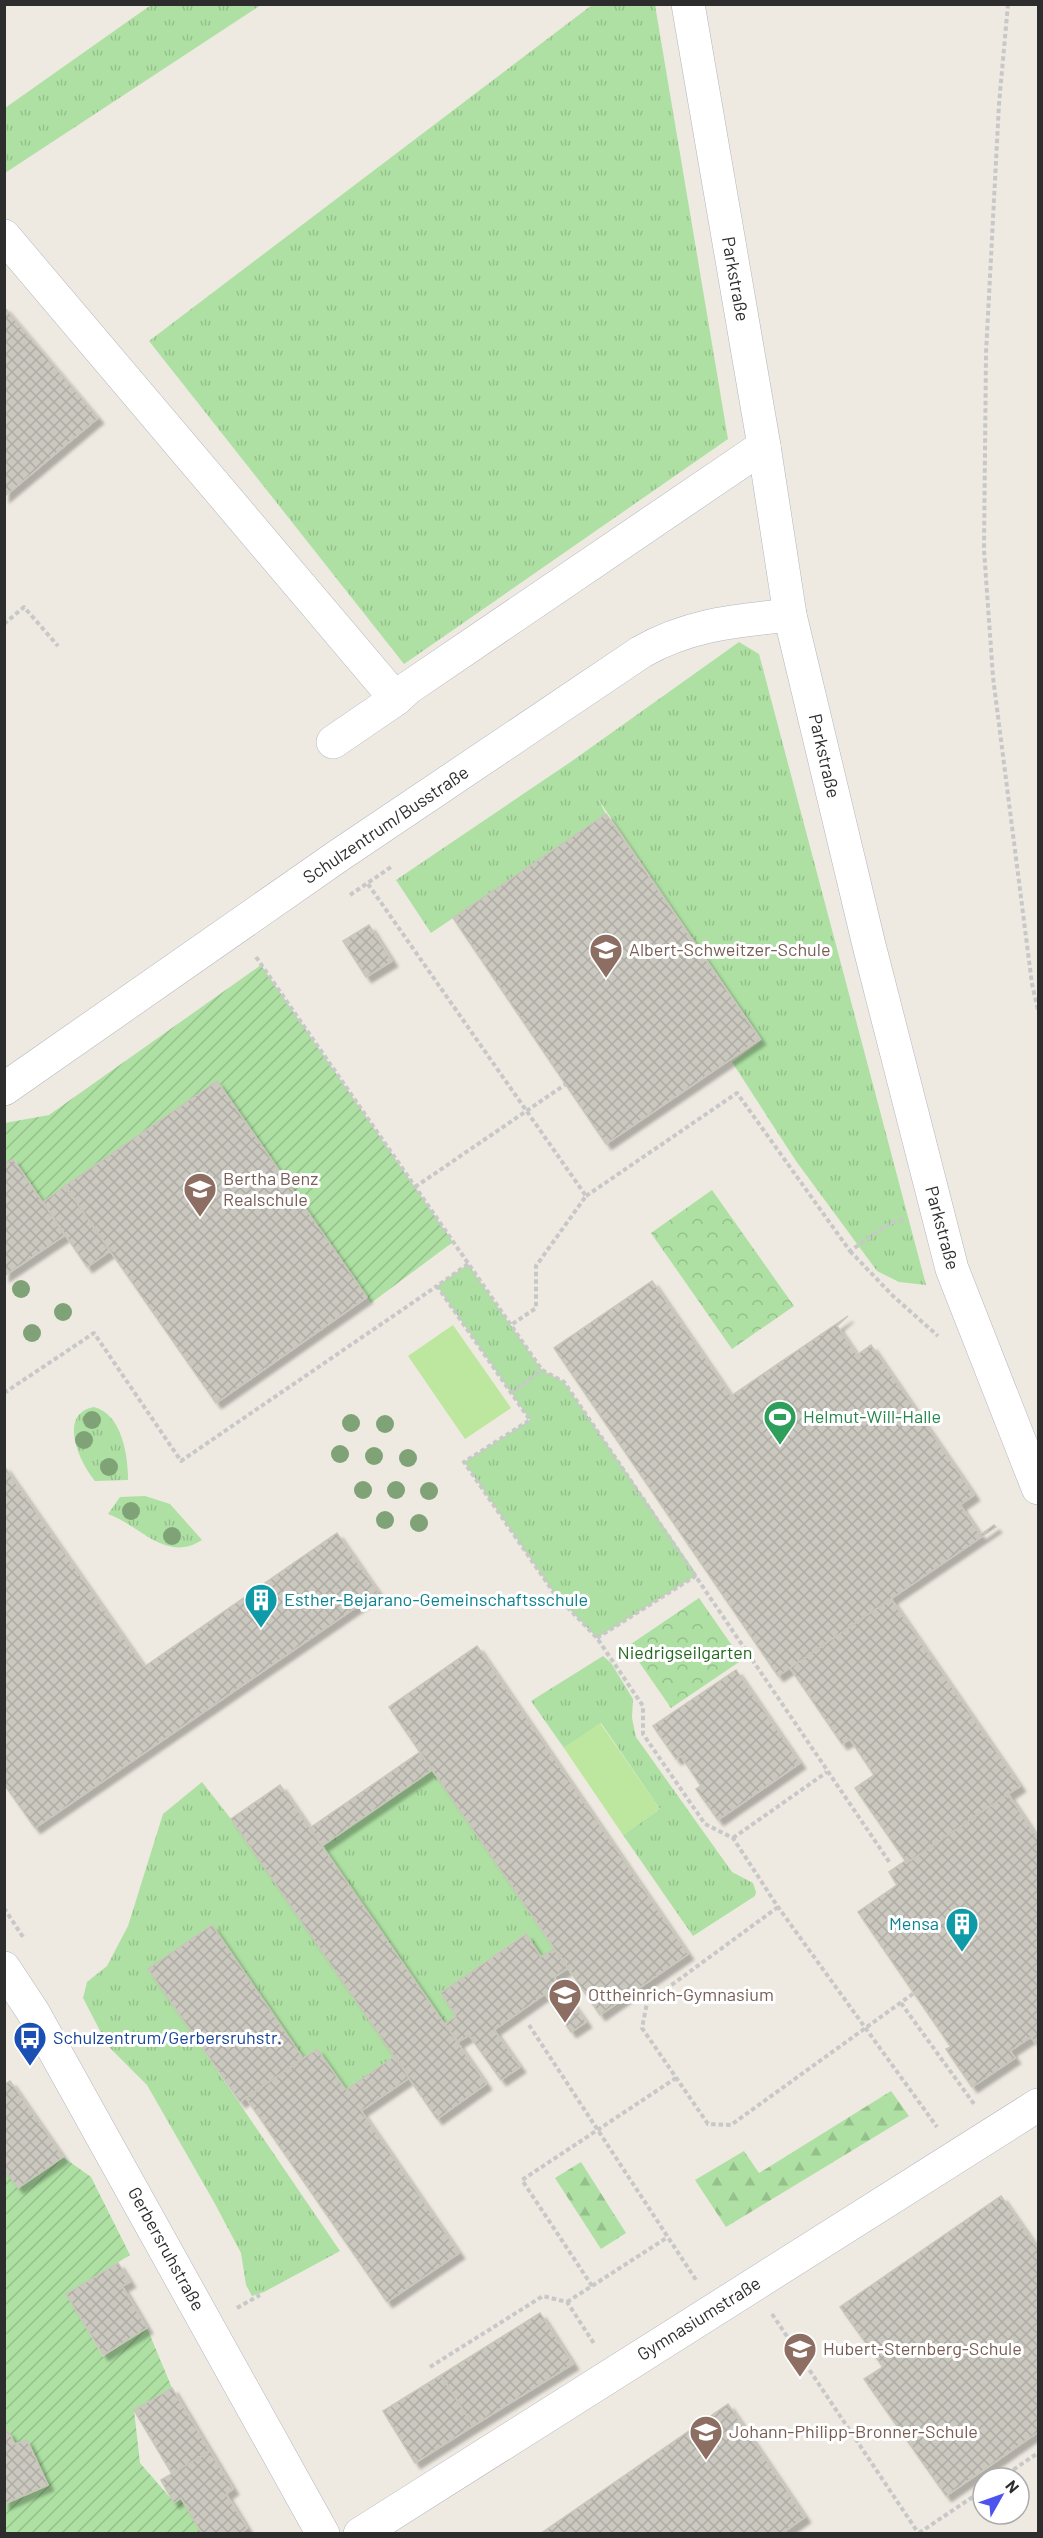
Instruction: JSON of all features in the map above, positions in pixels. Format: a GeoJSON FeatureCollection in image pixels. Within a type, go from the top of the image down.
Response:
{"type":"FeatureCollection","features":[{"type":"Feature","properties":{"kind":"street","name":"Parkstraße"},"geometry":{"type":"LineString","coordinates":[[688,4],[764,446],[790,615],[869,945],[952,1269],[1038,1488]]}},
{"type":"Feature","properties":{"kind":"street"},"geometry":{"type":"LineString","coordinates":[[4,236],[396,699]]}},
{"type":"Feature","properties":{"kind":"street"},"geometry":{"type":"LineString","coordinates":[[333,742],[396,699],[408,688],[764,446]]}},
{"type":"Feature","properties":{"kind":"street","name":"Schulzentrum/Busstraße"},"geometry":{"type":"LineString","coordinates":[[4,1089],[338,856],[641,652],[668,637],[701,627],[790,615]]}},
{"type":"Feature","properties":{"kind":"street","name":"Gerbersruhstraße"},"geometry":{"type":"LineString","coordinates":[[4,1968],[14,2006],[323,2534]]}},
{"type":"Feature","properties":{"kind":"street","name":"Gymnasiumstraße"},"geometry":{"type":"LineString","coordinates":[[360,2534],[1038,2105]]}},
{"type":"Feature","properties":{"kind":"path"},"geometry":{"type":"LineString","coordinates":[[1008,4],[999,104],[986,352],[984,550],[993,677],[1032,984],[1038,1010]]}},
{"type":"Feature","properties":{"kind":"path"},"geometry":{"type":"LineString","coordinates":[[4,624],[24,607],[58,646]]}},
{"type":"Feature","properties":{"kind":"path"},"geometry":{"type":"LineString","coordinates":[[397,863],[368,884],[586,1196]]}},
{"type":"Feature","properties":{"kind":"path"},"geometry":{"type":"LineString","coordinates":[[255,955],[542,1370],[564,1382],[697,1575],[890,1863]]}},
{"type":"Feature","properties":{"kind":"path"},"geometry":{"type":"LineString","coordinates":[[415,1187],[566,1084]]}},
{"type":"Feature","properties":{"kind":"path"},"geometry":{"type":"LineString","coordinates":[[511,1325],[536,1308],[536,1266],[586,1196],[737,1093],[850,1251],[892,1295],[943,1339]]}},
{"type":"Feature","properties":{"kind":"path"},"geometry":{"type":"LineString","coordinates":[[850,1251],[890,1223],[937,1211]]}},
{"type":"Feature","properties":{"kind":"path"},"geometry":{"type":"LineString","coordinates":[[4,1393],[94,1333],[182,1461],[468,1264]]}},
{"type":"Feature","properties":{"kind":"path"},"geometry":{"type":"LineString","coordinates":[[437,1286],[530,1420],[464,1462],[554,1593],[597,1638],[643,1706],[643,1734],[705,1824],[733,1838],[778,1907],[959,2157]]}},
{"type":"Feature","properties":{"kind":"path"},"geometry":{"type":"LineString","coordinates":[[511,1393],[542,1370]]}},
{"type":"Feature","properties":{"kind":"path"},"geometry":{"type":"LineString","coordinates":[[597,1638],[697,1575]]}},
{"type":"Feature","properties":{"kind":"path"},"geometry":{"type":"LineString","coordinates":[[733,1838],[827,1772]]}},
{"type":"Feature","properties":{"kind":"path"},"geometry":{"type":"LineString","coordinates":[[778,1907],[647,2003],[642,2028],[708,2124],[731,2125],[914,1993]]}},
{"type":"Feature","properties":{"kind":"path"},"geometry":{"type":"LineString","coordinates":[[901,2003],[995,2133]]}},
{"type":"Feature","properties":{"kind":"path"},"geometry":{"type":"LineString","coordinates":[[529,2025],[715,2308]]}},
{"type":"Feature","properties":{"kind":"path"},"geometry":{"type":"LineString","coordinates":[[592,2286],[522,2180],[676,2078]]}},
{"type":"Feature","properties":{"kind":"path"},"geometry":{"type":"LineString","coordinates":[[567,2302],[668,2237]]}},
{"type":"Feature","properties":{"kind":"path"},"geometry":{"type":"LineString","coordinates":[[753,2286],[919,2534],[971,2498]]}},
{"type":"Feature","properties":{"kind":"path"},"geometry":{"type":"LineString","coordinates":[[230,2311],[260,2295]]}},
{"type":"Feature","properties":{"kind":"path"},"geometry":{"type":"LineString","coordinates":[[429,2367],[543,2296],[567,2302],[613,2373]]}},
{"type":"Feature","properties":{"kind":"path"},"geometry":{"type":"LineString","coordinates":[[1019,2466],[1038,2453]]}},
{"type":"Feature","properties":{"kind":"green space"},"geometry":{"type":"Polygon","coordinates":[[[151,5],[261,5],[5,173],[5,108],[151,5]]]}},
{"type":"Feature","properties":{"kind":"green space"},"geometry":{"type":"Polygon","coordinates":[[[592,5],[655,5],[728,439],[404,664],[149,341],[592,5]]]}},
{"type":"Feature","properties":{"kind":"green space"},"geometry":{"type":"Polygon","coordinates":[[[739,642],[759,654],[926,1285],[899,1282],[877,1271],[796,1161],[732,1062],[762,1040],[598,799],[606,814],[431,933],[396,880],[572,761],[739,642]]]}},
{"type":"Feature","properties":{"kind":"green space"},"geometry":{"type":"Polygon","coordinates":[[[261,965],[453,1242],[371,1303],[217,1081],[43,1202],[14,1159],[5,1165],[5,1123],[49,1115],[261,965]]]}},
{"type":"Feature","properties":{"kind":"green space"},"geometry":{"type":"Polygon","coordinates":[[[712,1190],[794,1306],[732,1349],[651,1233],[712,1190]]]}},
{"type":"Feature","properties":{"kind":"green space"},"geometry":{"type":"Polygon","coordinates":[[[468,1264],[542,1370],[564,1382],[697,1575],[597,1638],[554,1593],[464,1462],[530,1420],[437,1286],[468,1264]]]}},
{"type":"Feature","properties":{"kind":"green space"},"geometry":{"type":"Polygon","coordinates":[[[453,1325],[511,1408],[465,1439],[408,1356],[453,1325]]]}},
{"type":"Feature","properties":{"kind":"green space"},"geometry":{"type":"Polygon","coordinates":[[[94,1407],[104,1411],[111,1418],[122,1437],[127,1459],[128,1480],[95,1481],[84,1464],[75,1441],[74,1429],[76,1419],[83,1412],[94,1407]]]}},
{"type":"Feature","properties":{"kind":"green space"},"geometry":{"type":"Polygon","coordinates":[[[145,1496],[170,1504],[202,1540],[189,1546],[165,1545],[108,1514],[120,1497],[145,1496]]]}},
{"type":"Feature","properties":{"kind":"green space","name":"Niedrigseilgarten"},"geometry":{"type":"Polygon","coordinates":[[[699,1598],[742,1660],[671,1708],[628,1646],[699,1598]]]}},
{"type":"Feature","properties":{"kind":"green space"},"geometry":{"type":"Polygon","coordinates":[[[603,1656],[611,1663],[633,1699],[632,1718],[636,1737],[732,1872],[753,1883],[756,1892],[755,1896],[693,1936],[623,1835],[660,1809],[601,1723],[564,1748],[531,1701],[603,1656]]]}},
{"type":"Feature","properties":{"kind":"green space"},"geometry":{"type":"Polygon","coordinates":[[[600,1723],[660,1809],[623,1835],[564,1748],[600,1723]]]}},
{"type":"Feature","properties":{"kind":"green space"},"geometry":{"type":"Polygon","coordinates":[[[432,1770],[554,1949],[541,1957],[525,1934],[441,1993],[456,2016],[445,2024],[322,1846],[432,1770]]]}},
{"type":"Feature","properties":{"kind":"green space"},"geometry":{"type":"Polygon","coordinates":[[[202,1782],[231,1819],[395,2056],[346,2090],[317,2049],[303,2058],[212,1925],[148,1969],[340,2251],[264,2292],[252,2296],[246,2285],[241,2253],[214,2202],[147,2085],[108,2046],[83,1998],[87,1982],[107,1966],[128,1926],[163,1814],[202,1782]]]}},
{"type":"Feature","properties":{"kind":"green space"},"geometry":{"type":"Polygon","coordinates":[[[891,2091],[909,2116],[726,2227],[695,2180],[744,2151],[759,2173],[891,2091]]]}},
{"type":"Feature","properties":{"kind":"green space"},"geometry":{"type":"Polygon","coordinates":[[[63,2157],[91,2177],[130,2255],[66,2294],[103,2357],[147,2328],[172,2388],[134,2410],[140,2463],[174,2502],[181,2498],[202,2533],[5,2533],[4,2169],[18,2188],[63,2157]]]}},
{"type":"Feature","properties":{"kind":"green space"},"geometry":{"type":"Polygon","coordinates":[[[581,2162],[626,2233],[601,2249],[555,2178],[581,2162]]]}},
{"type":"Feature","properties":{"kind":"building"},"geometry":{"type":"Polygon","coordinates":[[[4,307],[98,418],[4,497],[4,307]]]}},
{"type":"Feature","properties":{"kind":"building","name":"Albert-Schweitzer-Schule"},"geometry":{"type":"Polygon","coordinates":[[[606,814],[760,1039],[606,1144],[453,918],[606,814]]]}},
{"type":"Feature","properties":{"kind":"building"},"geometry":{"type":"Polygon","coordinates":[[[369,925],[392,961],[366,977],[343,941],[369,925]]]}},
{"type":"Feature","properties":{"kind":"building","name":"Bertha Benz Realschule"},"geometry":{"type":"Polygon","coordinates":[[[217,1081],[367,1297],[216,1403],[65,1186],[217,1081]]]}},
{"type":"Feature","properties":{"kind":"building"},"geometry":{"type":"Polygon","coordinates":[[[13,1159],[65,1235],[4,1276],[4,1165],[13,1159]]]}},
{"type":"Feature","properties":{"kind":"building"},"geometry":{"type":"Polygon","coordinates":[[[65,1186],[110,1251],[87,1267],[43,1202],[65,1186]]]}},
{"type":"Feature","properties":{"kind":"building","name":"Helmut-Will-Halle"},"geometry":{"type":"Polygon","coordinates":[[[652,1281],[731,1396],[848,1316],[837,1326],[857,1355],[871,1345],[974,1495],[960,1505],[980,1535],[994,1525],[996,1527],[778,1676],[554,1348],[652,1281]]]}},
{"type":"Feature","properties":{"kind":"building","name":"Esther-Bejarano-Gemeinschaftsschule"},"geometry":{"type":"Polygon","coordinates":[[[4,1466],[144,1667],[337,1533],[378,1592],[35,1828],[4,1784],[4,1466]]]}},
{"type":"Feature","properties":{"kind":"building"},"geometry":{"type":"Polygon","coordinates":[[[891,1599],[1020,1786],[907,1863],[855,1788],[874,1775],[850,1739],[842,1744],[790,1668],[891,1599]]]}},
{"type":"Feature","properties":{"kind":"building"},"geometry":{"type":"Polygon","coordinates":[[[477,1646],[688,1954],[600,2015],[389,1707],[477,1646]]]}},
{"type":"Feature","properties":{"kind":"building"},"geometry":{"type":"Polygon","coordinates":[[[736,1670],[800,1763],[718,1820],[696,1789],[701,1786],[681,1756],[676,1759],[653,1726],[736,1670]]]}},
{"type":"Feature","properties":{"kind":"building"},"geometry":{"type":"Polygon","coordinates":[[[420,1752],[432,1770],[322,1846],[310,1828],[420,1752]]]}},
{"type":"Feature","properties":{"kind":"building"},"geometry":{"type":"Polygon","coordinates":[[[280,1785],[486,2084],[437,2119],[231,1819],[280,1785]]]}},
{"type":"Feature","properties":{"kind":"building","name":"Mensa"},"geometry":{"type":"Polygon","coordinates":[[[1008,1794],[1038,1839],[1038,2042],[1036,2044],[1031,2037],[1010,2051],[1015,2058],[972,2087],[946,2049],[951,2047],[858,1912],[897,1885],[889,1872],[905,1861],[907,1863],[1008,1794]]]}},
{"type":"Feature","properties":{"kind":"building"},"geometry":{"type":"Polygon","coordinates":[[[212,1925],[303,2058],[240,2102],[148,1969],[212,1925]]]}},
{"type":"Feature","properties":{"kind":"building"},"geometry":{"type":"Polygon","coordinates":[[[526,1934],[541,1957],[554,1949],[568,1968],[554,1977],[586,2022],[571,2032],[545,1994],[494,2030],[520,2067],[501,2080],[469,2035],[458,2042],[445,2024],[456,2016],[441,1993],[526,1934]]]}},
{"type":"Feature","properties":{"kind":"building"},"geometry":{"type":"Polygon","coordinates":[[[317,2049],[346,2090],[395,2056],[409,2078],[361,2111],[459,2253],[387,2302],[246,2098],[317,2049]]]}},
{"type":"Feature","properties":{"kind":"building"},"geometry":{"type":"Polygon","coordinates":[[[10,2081],[63,2157],[18,2188],[4,2169],[4,2085],[10,2081]]]}},
{"type":"Feature","properties":{"kind":"building"},"geometry":{"type":"Polygon","coordinates":[[[1001,2196],[1038,2249],[1038,2432],[989,2466],[971,2466],[971,2479],[946,2496],[864,2379],[883,2367],[840,2307],[1001,2196]]]}},
{"type":"Feature","properties":{"kind":"building"},"geometry":{"type":"Polygon","coordinates":[[[118,2263],[130,2282],[122,2286],[147,2328],[103,2355],[66,2294],[118,2263]]]}},
{"type":"Feature","properties":{"kind":"building"},"geometry":{"type":"Polygon","coordinates":[[[540,2313],[573,2364],[473,2426],[441,2375],[540,2313]]]}},
{"type":"Feature","properties":{"kind":"building"},"geometry":{"type":"Polygon","coordinates":[[[441,2375],[473,2426],[415,2463],[383,2411],[441,2375]]]}},
{"type":"Feature","properties":{"kind":"building"},"geometry":{"type":"Polygon","coordinates":[[[172,2388],[210,2451],[172,2474],[134,2410],[172,2388]]]}},
{"type":"Feature","properties":{"kind":"building","name":"Johann-Philipp-Bronner-Schule"},"geometry":{"type":"Polygon","coordinates":[[[728,2404],[805,2517],[781,2534],[540,2534],[728,2404]]]}},
{"type":"Feature","properties":{"kind":"building"},"geometry":{"type":"Polygon","coordinates":[[[8,2431],[15,2444],[27,2440],[48,2485],[4,2504],[4,2432],[8,2431]]]}},
{"type":"Feature","properties":{"kind":"building"},"geometry":{"type":"Polygon","coordinates":[[[210,2451],[233,2489],[226,2494],[247,2528],[239,2534],[202,2534],[181,2498],[174,2503],[161,2480],[210,2451]]]}},
{"type":"Feature","properties":{"kind":"place","name":"Albert-Schweitzer-Schule"},"geometry":{"type":"Point","coordinates":[606,979]}},
{"type":"Feature","properties":{"kind":"place","name":"Bertha Benz Realschule"},"geometry":{"type":"Point","coordinates":[200,1218]}},
{"type":"Feature","properties":{"kind":"place","name":"Helmut-Will-Halle"},"geometry":{"type":"Point","coordinates":[780,1446]}},
{"type":"Feature","properties":{"kind":"place","name":"Esther-Bejarano-Gemeinschaftsschule"},"geometry":{"type":"Point","coordinates":[261,1629]}},
{"type":"Feature","properties":{"kind":"place","name":"Mensa"},"geometry":{"type":"Point","coordinates":[962,1953]}},
{"type":"Feature","properties":{"kind":"place","name":"Ottheinrich-Gymnasium"},"geometry":{"type":"Point","coordinates":[565,2024]}},
{"type":"Feature","properties":{"kind":"place","name":"Schulzentrum/Gerbersruhstr."},"geometry":{"type":"Point","coordinates":[30,2067]}},
{"type":"Feature","properties":{"kind":"place","name":"Hubert-Sternberg-Schule"},"geometry":{"type":"Point","coordinates":[800,2378]}},
{"type":"Feature","properties":{"kind":"place","name":"Johann-Philipp-Bronner-Schule"},"geometry":{"type":"Point","coordinates":[706,2461]}}]}
